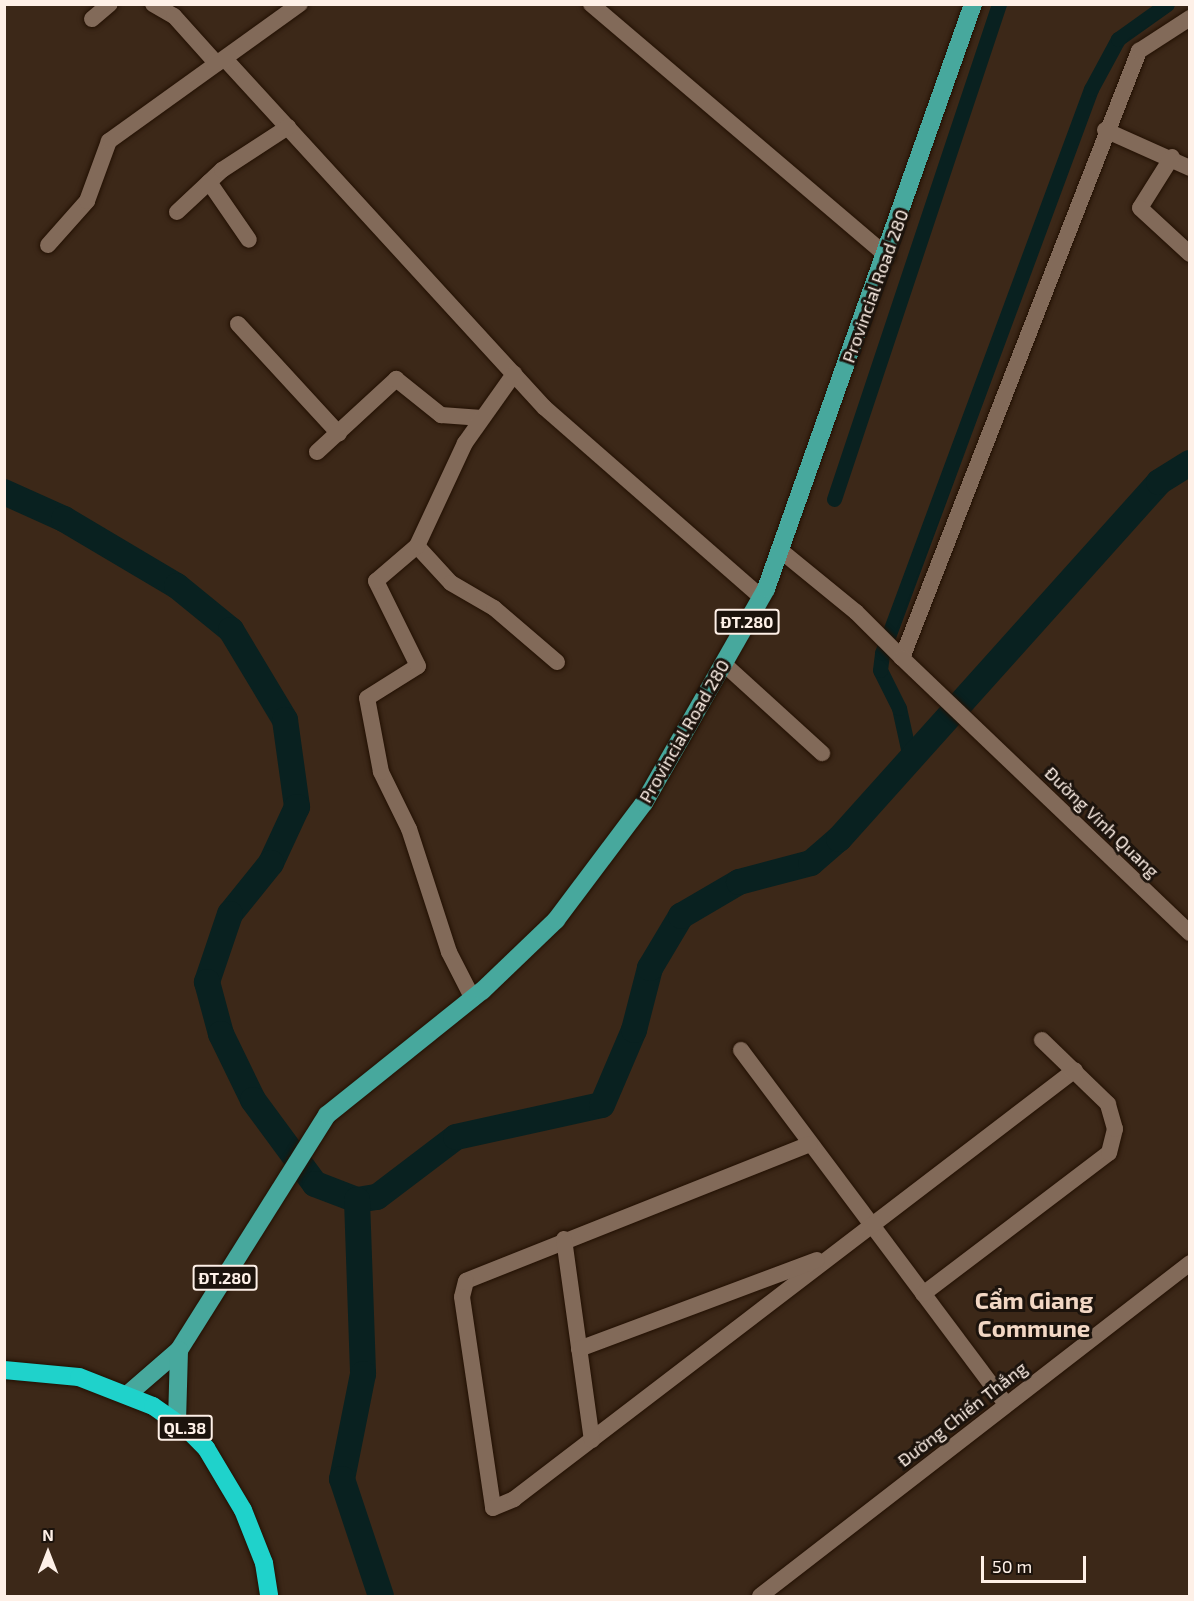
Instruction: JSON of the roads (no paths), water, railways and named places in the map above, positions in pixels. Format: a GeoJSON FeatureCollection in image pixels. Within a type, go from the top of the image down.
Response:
{"type":"FeatureCollection","features":[{"type":"Feature","properties":{"kind":"highway","name":"QL.38"},"geometry":{"type":"LineString","coordinates":[[4,1370],[79,1377],[127,1395],[177,1422],[207,1448],[243,1510],[264,1563],[269,1596]]}},
{"type":"Feature","properties":{"kind":"main road","name":"Provincial Road 280"},"geometry":{"type":"LineString","coordinates":[[179,1350],[272,1207],[326,1117],[473,999],[556,920],[637,812],[761,597],[887,256],[973,4]]}},
{"type":"Feature","properties":{"kind":"main road","name":"ĐT.280"},"geometry":{"type":"LineString","coordinates":[[127,1395],[179,1350]]}},
{"type":"Feature","properties":{"kind":"main road"},"geometry":{"type":"LineString","coordinates":[[177,1422],[179,1350]]}},
{"type":"Feature","properties":{"kind":"street"},"geometry":{"type":"LineString","coordinates":[[92,20],[110,4]]}},
{"type":"Feature","properties":{"kind":"street"},"geometry":{"type":"LineString","coordinates":[[153,4],[174,16],[288,127],[545,408],[761,597]]}},
{"type":"Feature","properties":{"kind":"street"},"geometry":{"type":"LineString","coordinates":[[48,245],[73,222],[87,201],[109,141],[300,4]]}},
{"type":"Feature","properties":{"kind":"street"},"geometry":{"type":"LineString","coordinates":[[591,4],[887,256]]}},
{"type":"Feature","properties":{"kind":"street"},"geometry":{"type":"LineString","coordinates":[[902,658],[1105,130],[1139,51],[1190,18]]}},
{"type":"Feature","properties":{"kind":"street"},"geometry":{"type":"LineString","coordinates":[[177,212],[209,182],[288,127]]}},
{"type":"Feature","properties":{"kind":"street"},"geometry":{"type":"LineString","coordinates":[[1105,130],[1172,156],[1190,168]]}},
{"type":"Feature","properties":{"kind":"street"},"geometry":{"type":"LineString","coordinates":[[1172,156],[1140,208],[1190,254]]}},
{"type":"Feature","properties":{"kind":"street"},"geometry":{"type":"LineString","coordinates":[[209,182],[249,240]]}},
{"type":"Feature","properties":{"kind":"street"},"geometry":{"type":"LineString","coordinates":[[238,324],[339,434]]}},
{"type":"Feature","properties":{"kind":"street"},"geometry":{"type":"LineString","coordinates":[[473,999],[449,952],[409,829],[381,772],[367,698],[418,666],[376,581],[417,546],[465,443],[514,374]]}},
{"type":"Feature","properties":{"kind":"street"},"geometry":{"type":"LineString","coordinates":[[317,452],[396,379],[441,415],[482,418]]}},
{"type":"Feature","properties":{"kind":"street"},"geometry":{"type":"LineString","coordinates":[[417,546],[451,583],[494,608],[557,662]]}},
{"type":"Feature","properties":{"kind":"street","name":"Đường Vinh Quang"},"geometry":{"type":"LineString","coordinates":[[780,550],[856,612],[1190,933]]}},
{"type":"Feature","properties":{"kind":"street"},"geometry":{"type":"LineString","coordinates":[[723,663],[822,753]]}},
{"type":"Feature","properties":{"kind":"street"},"geometry":{"type":"LineString","coordinates":[[923,1294],[1109,1153],[1115,1129],[1111,1111],[1075,1070],[1042,1040]]}},
{"type":"Feature","properties":{"kind":"street"},"geometry":{"type":"LineString","coordinates":[[741,1050],[1006,1404]]}},
{"type":"Feature","properties":{"kind":"street"},"geometry":{"type":"LineString","coordinates":[[810,1144],[478,1273],[462,1288],[493,1508],[514,1499],[1075,1070]]}},
{"type":"Feature","properties":{"kind":"street"},"geometry":{"type":"LineString","coordinates":[[564,1239],[592,1440]]}},
{"type":"Feature","properties":{"kind":"street"},"geometry":{"type":"LineString","coordinates":[[579,1349],[834,1254]]}},
{"type":"Feature","properties":{"kind":"street","name":"Đường Chiến Thắng"},"geometry":{"type":"LineString","coordinates":[[760,1596],[1190,1263]]}},
{"type":"Feature","properties":{"kind":"waterway"},"geometry":{"type":"LineString","coordinates":[[834,499],[999,4]]}},
{"type":"Feature","properties":{"kind":"waterway"},"geometry":{"type":"LineString","coordinates":[[910,758],[899,708],[880,670],[882,653],[1091,89],[1118,39],[1167,4]]}},
{"type":"Feature","properties":{"kind":"waterway"},"geometry":{"type":"LineString","coordinates":[[4,492],[64,519],[177,586],[231,630],[285,720],[297,807],[271,863],[230,914],[207,982],[221,1034],[253,1100],[315,1184],[357,1200],[377,1197],[456,1137],[602,1105],[634,1030],[650,968],[681,916],[739,882],[811,863],[839,839],[1159,482],[1190,463]]}},
{"type":"Feature","properties":{"kind":"waterway"},"geometry":{"type":"LineString","coordinates":[[357,1200],[363,1374],[342,1479],[381,1596]]}},
{"type":"Feature","properties":{"kind":"district","name":"Cẩm Giang Commune"},"geometry":{"type":"Point","coordinates":[1034,1314]}}]}
